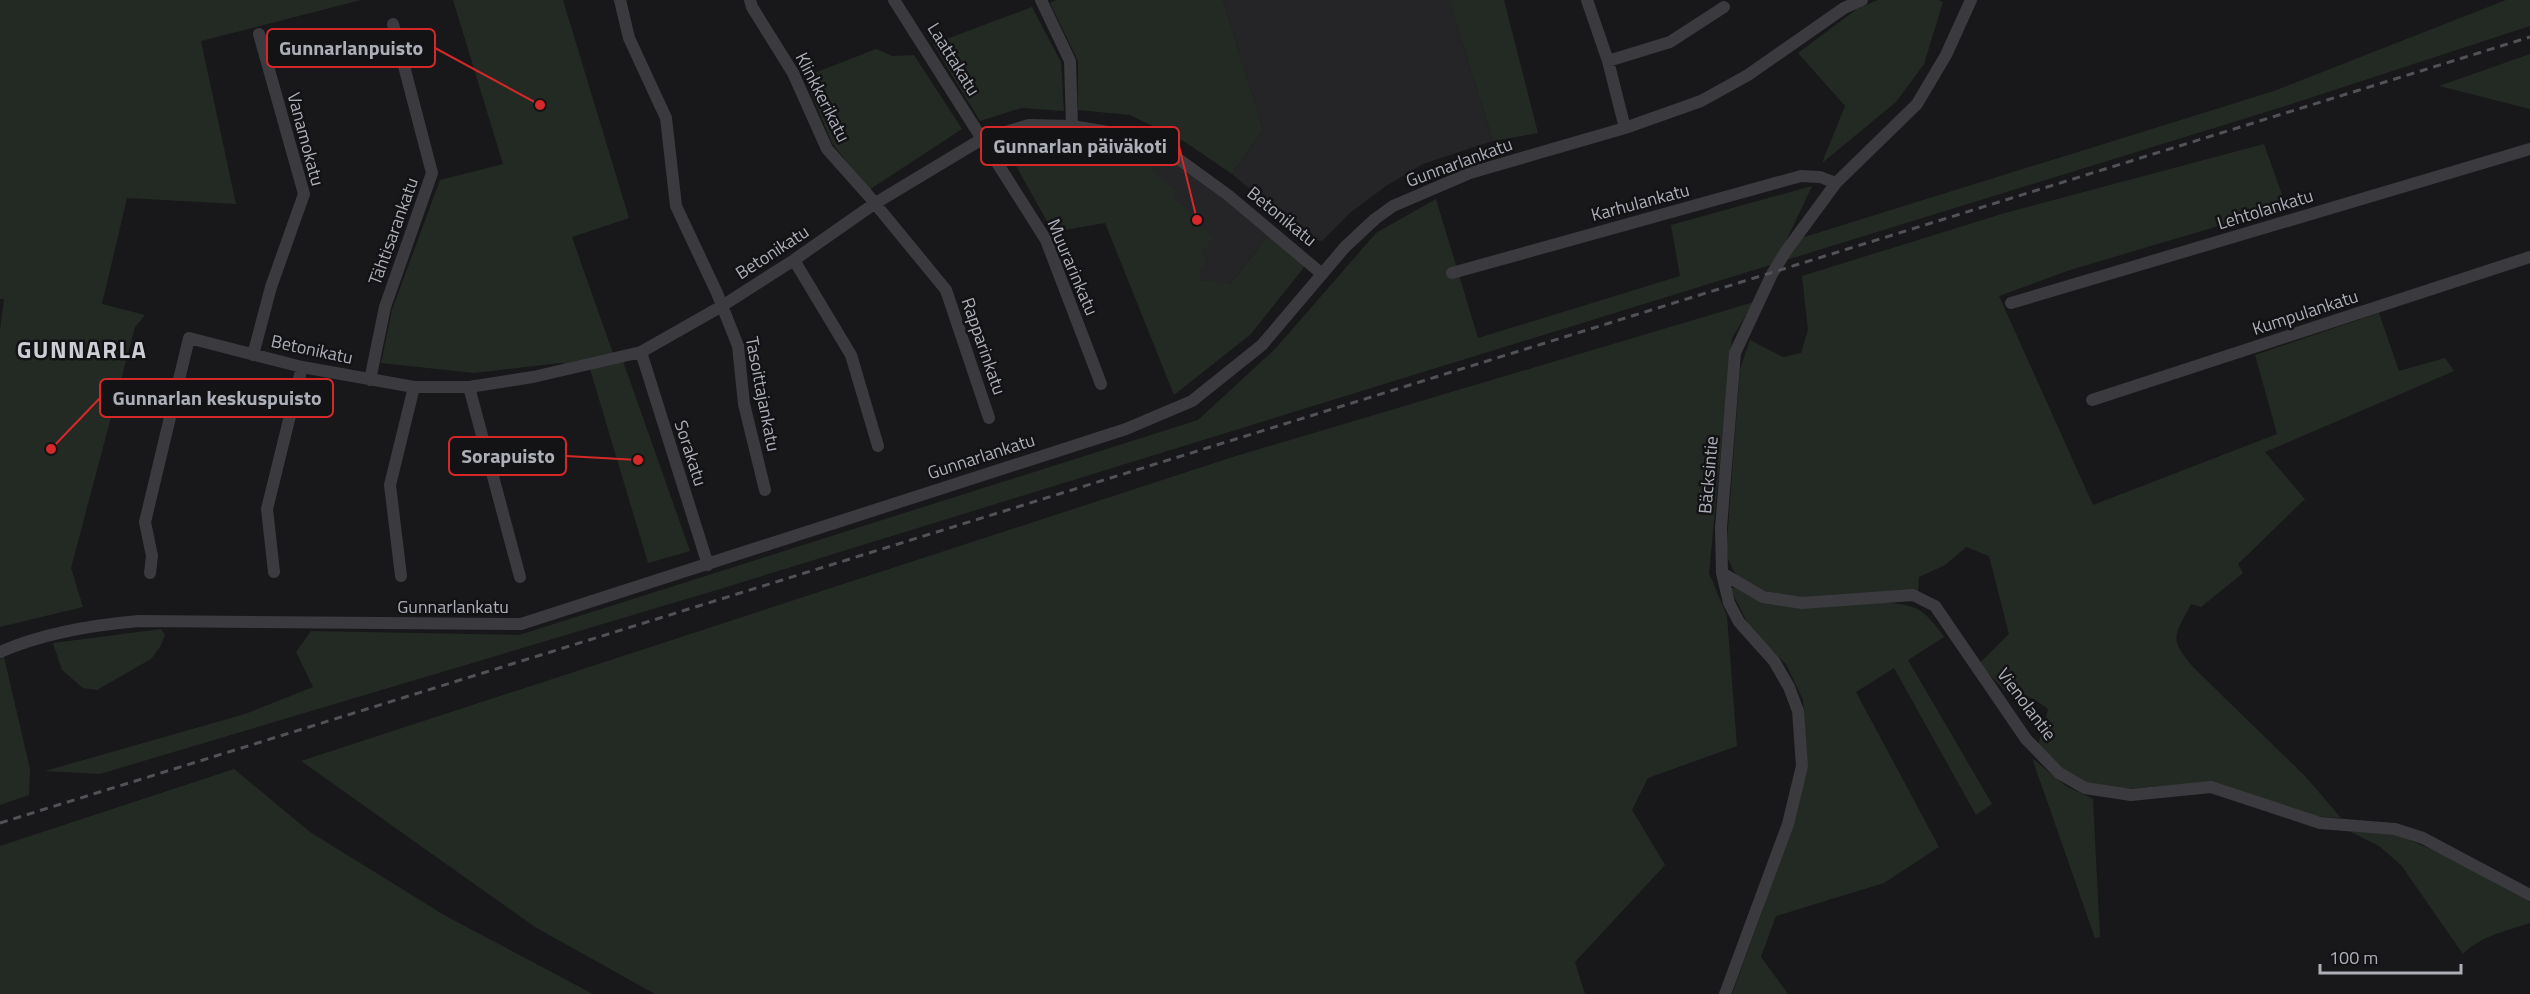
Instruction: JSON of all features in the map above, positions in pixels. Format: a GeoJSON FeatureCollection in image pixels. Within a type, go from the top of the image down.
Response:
{"type":"FeatureCollection","features":[{"type":"Feature","properties":{"kind":"street","name":"Tasoittajankatu"},"geometry":{"type":"LineString","coordinates":[[620,0],[629,39],[666,118],[676,206],[738,346],[744,404],[765,490]]}},
{"type":"Feature","properties":{"kind":"street","name":"Klinkkerikatu"},"geometry":{"type":"LineString","coordinates":[[750,0],[793,74],[827,149],[874,204]]}},
{"type":"Feature","properties":{"kind":"street","name":"Laattakatu"},"geometry":{"type":"LineString","coordinates":[[894,0],[982,139]]}},
{"type":"Feature","properties":{"kind":"street"},"geometry":{"type":"LineString","coordinates":[[1587,0],[1608,61],[1626,128]]}},
{"type":"Feature","properties":{"kind":"street","name":"Gunnarlankatu"},"geometry":{"type":"LineString","coordinates":[[0,652],[45,636],[103,624],[139,621],[521,624],[1126,429],[1178,408],[1200,395],[1262,345],[1359,233],[1404,201],[1470,173],[1626,128],[1701,101],[1748,75],[1842,4],[1862,0]]}},
{"type":"Feature","properties":{"kind":"street","name":"Bäcksintie"},"geometry":{"type":"LineString","coordinates":[[1725,994],[1788,824],[1802,766],[1798,711],[1789,687],[1773,662],[1739,622],[1729,603],[1722,573],[1721,528],[1735,353],[1772,274],[1836,183],[1917,104],[1946,55],[1971,0]]}},
{"type":"Feature","properties":{"kind":"street"},"geometry":{"type":"LineString","coordinates":[[1044,1],[1070,61],[1072,126]]}},
{"type":"Feature","properties":{"kind":"street"},"geometry":{"type":"LineString","coordinates":[[1608,61],[1670,42],[1724,6]]}},
{"type":"Feature","properties":{"kind":"street","name":"Tähtisarankatu"},"geometry":{"type":"LineString","coordinates":[[370,380],[385,307],[432,173],[393,24]]}},
{"type":"Feature","properties":{"kind":"street","name":"Vanamokatu"},"geometry":{"type":"LineString","coordinates":[[253,355],[271,287],[304,194],[259,34]]}},
{"type":"Feature","properties":{"kind":"street","name":"Betonikatu"},"geometry":{"type":"LineString","coordinates":[[150,573],[152,556],[145,522],[189,338],[302,368],[414,387],[469,387],[533,377],[641,352],[722,306],[794,260],[874,204],[982,139],[1029,125],[1072,126],[1120,134],[1166,150],[1228,195],[1322,274]]}},
{"type":"Feature","properties":{"kind":"street","name":"Muurarinkatu"},"geometry":{"type":"LineString","coordinates":[[982,139],[1046,240],[1101,384]]}},
{"type":"Feature","properties":{"kind":"street","name":"Lehtolankatu"},"geometry":{"type":"LineString","coordinates":[[2011,303],[2530,149]]}},
{"type":"Feature","properties":{"kind":"street","name":"Karhulankatu"},"geometry":{"type":"LineString","coordinates":[[1452,273],[1801,176],[1820,177],[1836,183]]}},
{"type":"Feature","properties":{"kind":"street","name":"Rapparinkatu"},"geometry":{"type":"LineString","coordinates":[[874,204],[946,290],[989,418]]}},
{"type":"Feature","properties":{"kind":"street","name":"Kumpulankatu"},"geometry":{"type":"LineString","coordinates":[[2092,400],[2530,258]]}},
{"type":"Feature","properties":{"kind":"street"},"geometry":{"type":"LineString","coordinates":[[794,260],[851,355],[878,447]]}},
{"type":"Feature","properties":{"kind":"street","name":"Sorakatu"},"geometry":{"type":"LineString","coordinates":[[641,352],[708,565]]}},
{"type":"Feature","properties":{"kind":"street"},"geometry":{"type":"LineString","coordinates":[[274,572],[267,509],[302,368]]}},
{"type":"Feature","properties":{"kind":"street"},"geometry":{"type":"LineString","coordinates":[[401,576],[390,485],[414,387]]}},
{"type":"Feature","properties":{"kind":"street"},"geometry":{"type":"LineString","coordinates":[[469,387],[520,577]]}},
{"type":"Feature","properties":{"kind":"street","name":"Vienolantie"},"geometry":{"type":"LineString","coordinates":[[1722,573],[1763,597],[1802,603],[1913,596],[1935,606],[2026,739],[2060,773],[2085,788],[2131,795],[2211,788],[2320,823],[2395,829],[2423,838],[2530,895]]}},
{"type":"Feature","properties":{"kind":"shaded area"},"geometry":{"type":"Polygon","coordinates":[[[0,0],[361,0],[201,41],[236,204],[127,198],[102,304],[145,315],[135,327],[71,568],[83,607],[0,627],[0,330],[4,299],[0,299],[0,0]]]}},
{"type":"Feature","properties":{"kind":"shaded area"},"geometry":{"type":"Polygon","coordinates":[[[453,0],[563,0],[629,218],[572,237],[616,362],[623,361],[690,551],[648,563],[590,369],[595,367],[560,363],[474,373],[381,363],[392,310],[440,180],[503,164],[453,0]]]}},
{"type":"Feature","properties":{"kind":"shaded area"},"geometry":{"type":"Polygon","coordinates":[[[1056,0],[1223,0],[1263,129],[1232,174],[1185,142],[1130,115],[1078,110],[1078,61],[1050,3],[1056,0]]]}},
{"type":"Feature","properties":{"kind":"shaded area"},"geometry":{"type":"Polygon","coordinates":[[[1223,0],[1449,0],[1493,141],[1423,164],[1386,186],[1351,212],[1322,241],[1309,239],[1232,174],[1263,129],[1223,0]]]}},
{"type":"Feature","properties":{"kind":"shaded area"},"geometry":{"type":"Polygon","coordinates":[[[1449,0],[1504,0],[1538,133],[1493,141],[1449,0]]]}},
{"type":"Feature","properties":{"kind":"shaded area"},"geometry":{"type":"Polygon","coordinates":[[[1878,0],[1938,0],[1943,2],[1924,64],[1896,102],[1822,163],[1845,106],[1798,53],[1857,9],[1878,0]]]}},
{"type":"Feature","properties":{"kind":"shaded area"},"geometry":{"type":"Polygon","coordinates":[[[2506,0],[2530,0],[2530,26],[2282,107],[730,586],[100,774],[45,771],[245,714],[313,687],[296,652],[311,631],[519,635],[1198,420],[1276,348],[1376,233],[1436,199],[1478,338],[1680,276],[1671,225],[1812,186],[1785,243],[2274,91],[2506,0]]]}},
{"type":"Feature","properties":{"kind":"shaded area"},"geometry":{"type":"Polygon","coordinates":[[[1032,7],[1061,62],[1064,111],[1021,108],[980,121],[933,44],[1032,7]]]}},
{"type":"Feature","properties":{"kind":"shaded area"},"geometry":{"type":"Polygon","coordinates":[[[876,49],[892,56],[914,55],[962,129],[869,190],[832,143],[804,77],[876,49]]]}},
{"type":"Feature","properties":{"kind":"shaded area"},"geometry":{"type":"Polygon","coordinates":[[[2530,54],[2530,109],[2439,86],[2530,54]]]}},
{"type":"Feature","properties":{"kind":"shaded area"},"geometry":{"type":"Polygon","coordinates":[[[1063,130],[1111,137],[1163,154],[1152,170],[1177,192],[1173,198],[1197,217],[1194,221],[1214,237],[1201,254],[1208,260],[1199,271],[1202,280],[1230,284],[1268,236],[1305,266],[1251,334],[1174,395],[1105,223],[1053,232],[1001,139],[1063,130]]]}},
{"type":"Feature","properties":{"kind":"shaded area"},"geometry":{"type":"Polygon","coordinates":[[[2264,144],[2286,206],[2070,270],[1999,296],[2093,505],[2277,434],[2255,355],[2379,313],[2399,371],[2445,358],[2454,371],[2265,452],[2305,499],[2238,564],[2243,573],[2201,607],[2191,604],[2176,637],[2180,650],[2194,668],[2306,777],[2341,818],[2311,816],[2215,782],[2125,789],[2084,782],[2060,768],[2038,746],[2048,709],[2032,698],[2011,697],[1979,664],[2009,634],[1989,556],[1966,547],[1945,565],[1919,577],[1918,593],[1875,596],[1797,597],[1773,593],[1752,586],[1735,573],[1726,554],[1740,369],[1750,340],[1783,357],[1801,353],[1808,330],[1802,276],[2005,213],[2264,144]]]}},
{"type":"Feature","properties":{"kind":"shaded area"},"geometry":{"type":"Polygon","coordinates":[[[1163,154],[1195,175],[1268,236],[1229,285],[1202,280],[1146,179],[1163,154]]]}},
{"type":"Feature","properties":{"kind":"shaded area"},"geometry":{"type":"Polygon","coordinates":[[[1754,302],[1732,338],[1709,573],[1727,616],[1737,746],[1648,778],[1632,810],[1665,865],[1575,962],[1585,994],[655,994],[535,927],[301,761],[1236,456],[1754,302]]]}},
{"type":"Feature","properties":{"kind":"shaded area"},"geometry":{"type":"Polygon","coordinates":[[[1730,588],[1737,588],[1767,601],[1800,608],[1887,603],[1902,604],[1923,613],[1944,637],[1908,660],[1992,804],[1976,815],[1894,668],[1856,692],[1939,847],[1884,883],[1776,916],[1761,957],[1788,994],[1732,994],[1762,912],[1807,763],[1803,700],[1786,664],[1750,628],[1730,588]]]}},
{"type":"Feature","properties":{"kind":"shaded area"},"geometry":{"type":"Polygon","coordinates":[[[161,629],[165,635],[151,659],[97,690],[83,688],[62,670],[53,643],[161,629]]]}},
{"type":"Feature","properties":{"kind":"shaded area"},"geometry":{"type":"Polygon","coordinates":[[[4,657],[30,769],[29,795],[0,805],[0,659],[4,657]]]}},
{"type":"Feature","properties":{"kind":"shaded area"},"geometry":{"type":"Polygon","coordinates":[[[2032,758],[2066,786],[2093,799],[2100,937],[2095,938],[2032,758]]]}},
{"type":"Feature","properties":{"kind":"shaded area"},"geometry":{"type":"Polygon","coordinates":[[[234,769],[310,832],[444,915],[593,994],[0,994],[0,846],[234,769]]]}},
{"type":"Feature","properties":{"kind":"shaded area"},"geometry":{"type":"Polygon","coordinates":[[[2349,831],[2397,835],[2440,853],[2530,902],[2530,923],[2485,939],[2463,954],[2401,865],[2379,846],[2349,831]]]}},
{"type":"Feature","properties":{"kind":"railway"},"geometry":{"type":"LineString","coordinates":[[0,823],[2530,37]]}},
{"type":"Feature","properties":{"kind":"place","name":"Gunnarlanpuisto"},"geometry":{"type":"Point","coordinates":[540,105]}},
{"type":"Feature","properties":{"kind":"place","name":"Gunnarlan päiväkoti"},"geometry":{"type":"Point","coordinates":[1197,220]}},
{"type":"Feature","properties":{"kind":"place","name":"Gunnarlan keskuspuisto"},"geometry":{"type":"Point","coordinates":[51,449]}},
{"type":"Feature","properties":{"kind":"place","name":"Sorapuisto"},"geometry":{"type":"Point","coordinates":[638,460]}},
{"type":"Feature","properties":{"kind":"district","name":"GUNNARLA"},"geometry":{"type":"Point","coordinates":[82,349]}}]}
